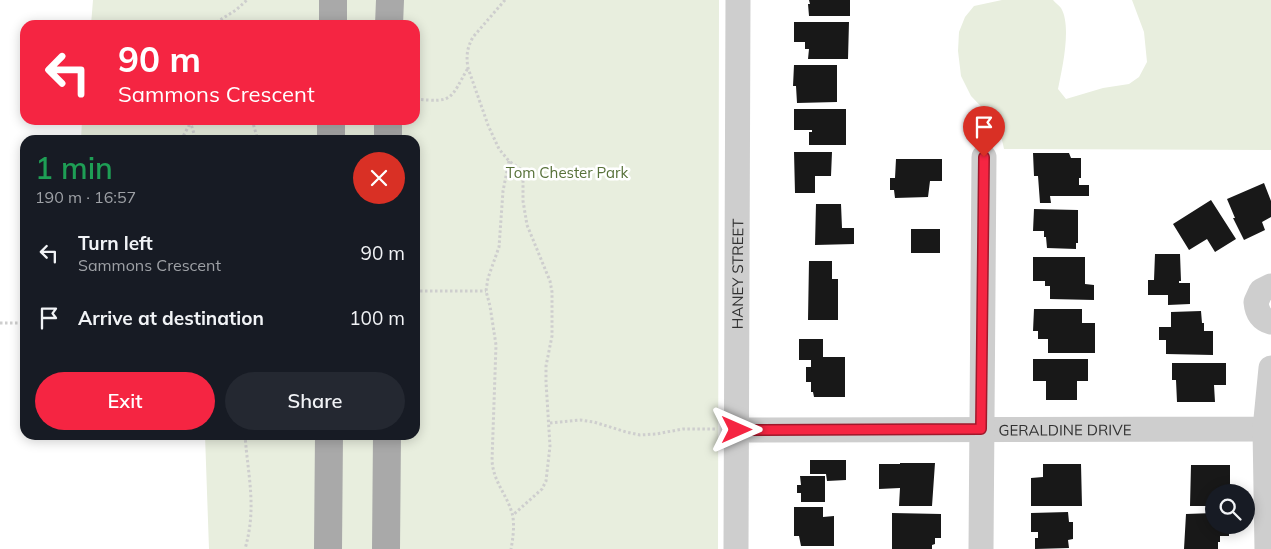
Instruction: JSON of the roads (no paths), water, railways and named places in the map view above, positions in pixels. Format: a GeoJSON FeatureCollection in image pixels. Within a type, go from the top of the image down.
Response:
{"type":"FeatureCollection","features":[{"type":"Feature","properties":{"kind":"main road"},"geometry":{"type":"LineString","coordinates":[[332,20],[333,0]]}},
{"type":"Feature","properties":{"kind":"main road"},"geometry":{"type":"LineString","coordinates":[[389,20],[390,0]]}},
{"type":"Feature","properties":{"kind":"main road"},"geometry":{"type":"LineString","coordinates":[[328,549],[329,440]]}},
{"type":"Feature","properties":{"kind":"main road"},"geometry":{"type":"LineString","coordinates":[[386,440],[386,549]]}},
{"type":"Feature","properties":{"kind":"street","name":"HANEY STREET"},"geometry":{"type":"LineString","coordinates":[[736,549],[738,0]]}},
{"type":"Feature","properties":{"kind":"street"},"geometry":{"type":"LineString","coordinates":[[981,549],[984,157]]}},
{"type":"Feature","properties":{"kind":"street"},"geometry":{"type":"LineString","coordinates":[[1271,286],[1261,291],[1256,302],[1259,314],[1271,322]]}},
{"type":"Feature","properties":{"kind":"street"},"geometry":{"type":"LineString","coordinates":[[1267,549],[1268,427],[1271,368]]}},
{"type":"Feature","properties":{"kind":"street","name":"GERALDINE DRIVE"},"geometry":{"type":"LineString","coordinates":[[737,430],[1268,427]]}},
{"type":"Feature","properties":{"kind":"park label","name":"Tom Chester Park"},"geometry":{"type":"Point","coordinates":[567,172]}}]}
